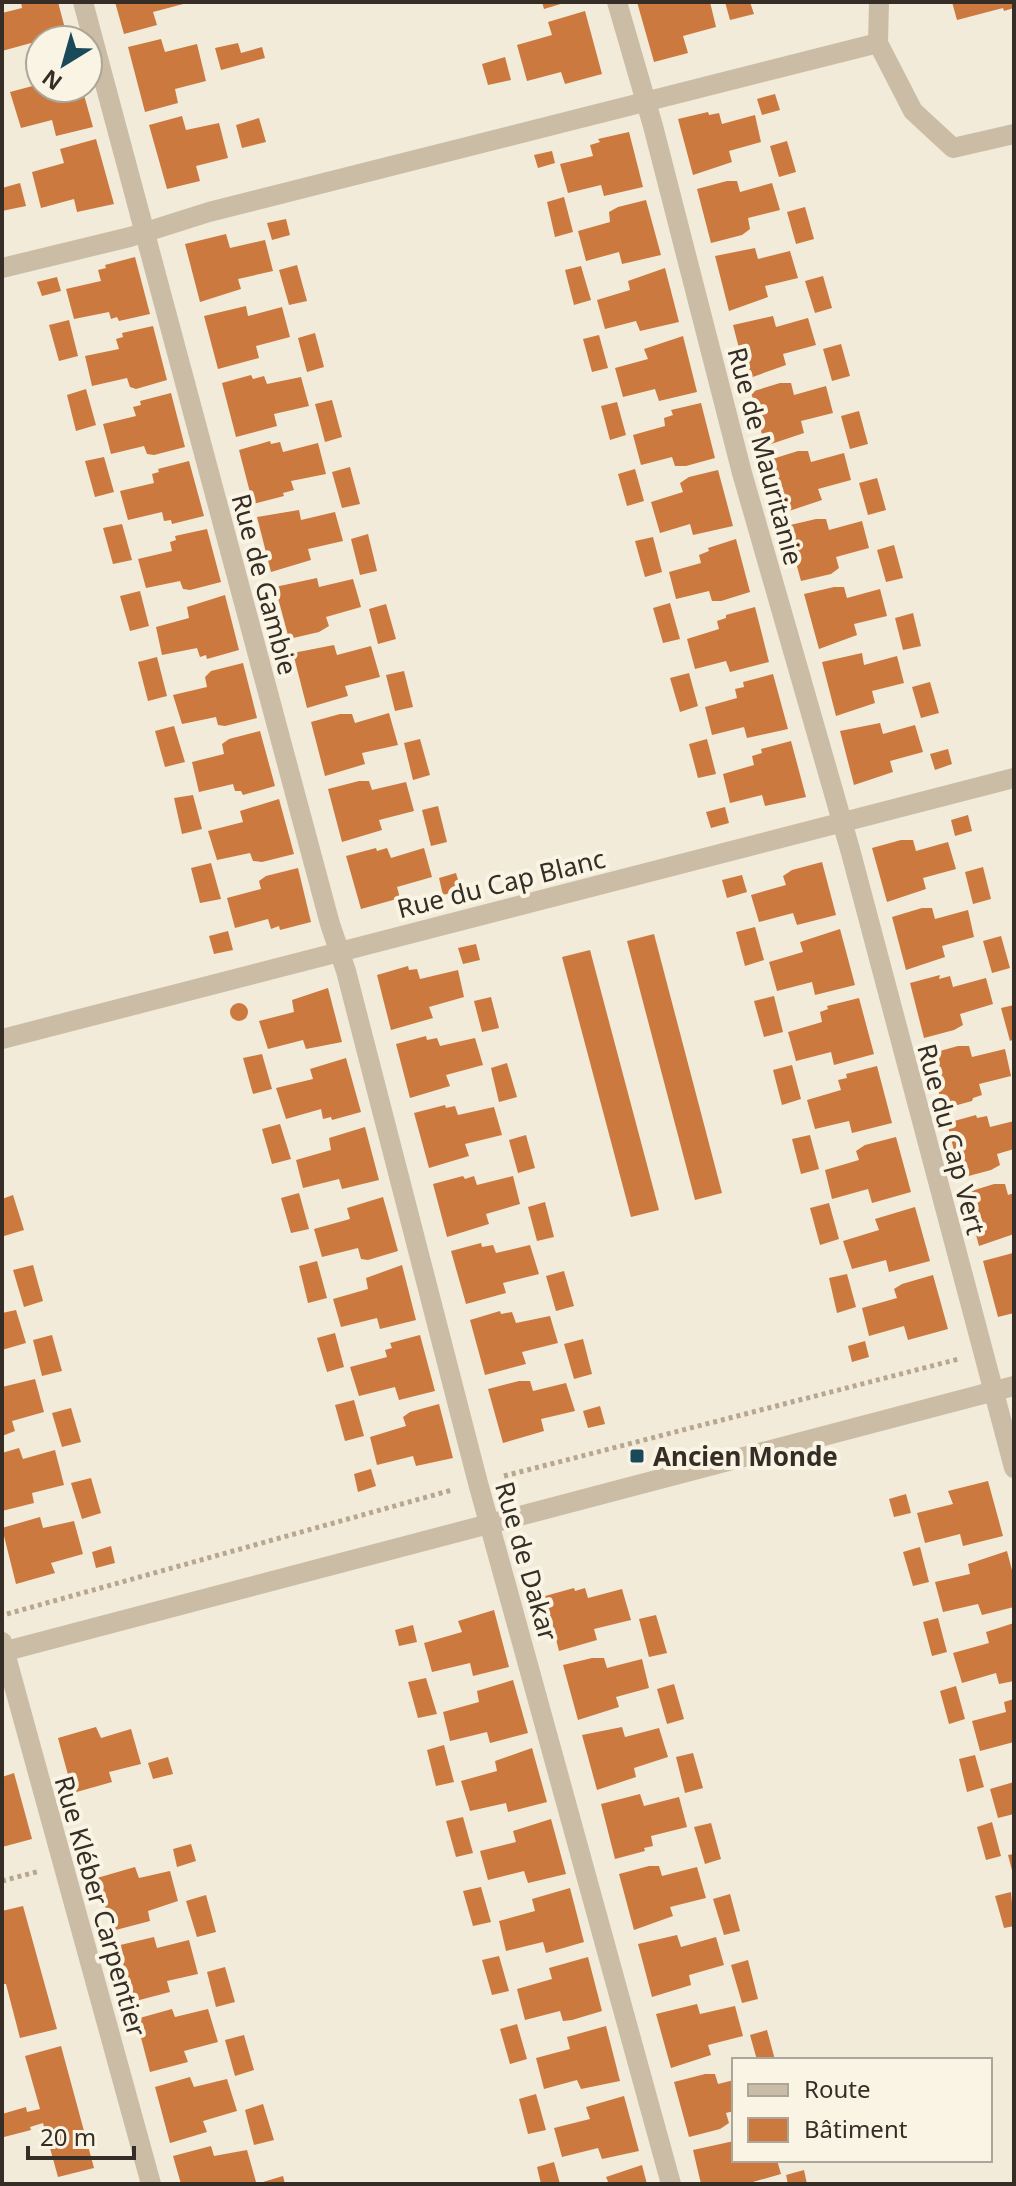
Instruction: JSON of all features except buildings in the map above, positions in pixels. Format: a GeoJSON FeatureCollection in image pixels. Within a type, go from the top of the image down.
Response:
{"type":"FeatureCollection","features":[{"type":"Feature","properties":{"kind":"street","name":"Rue de Gambie"},"geometry":{"type":"LineString","coordinates":[[83,2],[339,950]]}},
{"type":"Feature","properties":{"kind":"street","name":"Rue de Mauritanie"},"geometry":{"type":"LineString","coordinates":[[617,2],[742,473],[841,824]]}},
{"type":"Feature","properties":{"kind":"street"},"geometry":{"type":"LineString","coordinates":[[879,2],[878,43],[913,111],[953,148],[1014,134]]}},
{"type":"Feature","properties":{"kind":"street"},"geometry":{"type":"LineString","coordinates":[[2,268],[645,100],[878,43]]}},
{"type":"Feature","properties":{"kind":"street","name":"Rue du Cap Blanc"},"geometry":{"type":"LineString","coordinates":[[2,1039],[1014,778]]}},
{"type":"Feature","properties":{"kind":"street","name":"Rue du Cap Vert"},"geometry":{"type":"LineString","coordinates":[[841,824],[1014,1468]]}},
{"type":"Feature","properties":{"kind":"street","name":"Rue de Dakar"},"geometry":{"type":"LineString","coordinates":[[339,950],[491,1526],[671,2184]]}},
{"type":"Feature","properties":{"kind":"street"},"geometry":{"type":"LineString","coordinates":[[3,1648],[491,1526],[1014,1386]]}},
{"type":"Feature","properties":{"kind":"street","name":"Rue Kléber Carpentier"},"geometry":{"type":"LineString","coordinates":[[3,1648],[151,2184]]}},
{"type":"Feature","properties":{"kind":"path"},"geometry":{"type":"LineString","coordinates":[[2,1881],[63,1864]]}},
{"type":"Feature","properties":{"kind":"place","name":"Ancien Monde"},"geometry":{"type":"Point","coordinates":[637,1456]}}]}
